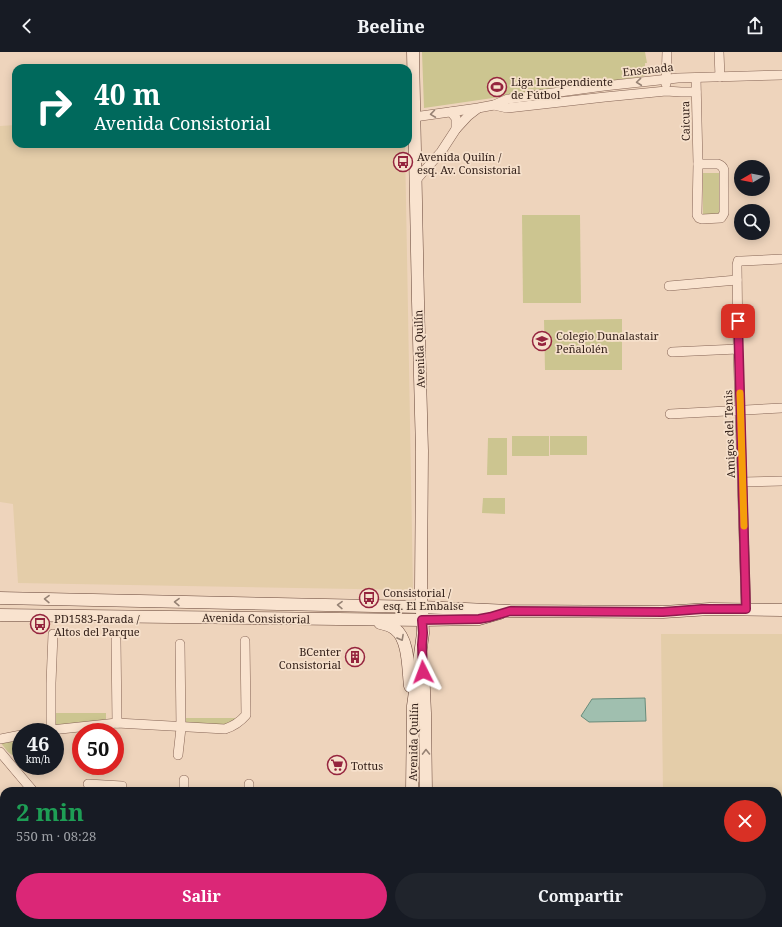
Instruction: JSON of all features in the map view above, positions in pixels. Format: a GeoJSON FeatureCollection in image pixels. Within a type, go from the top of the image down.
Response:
{"type":"FeatureCollection","features":[{"type":"Feature","properties":{"kind":"main road","name":"Avenida Quilín"},"geometry":{"type":"LineString","coordinates":[[412,74],[413,52]]}},
{"type":"Feature","properties":{"kind":"main road","name":"Avenida Quilín"},"geometry":{"type":"LineString","coordinates":[[412,129],[416,180],[422,451],[421,607],[423,633],[412,706],[412,787]]}},
{"type":"Feature","properties":{"kind":"main road","name":"Avenida Consistorial"},"geometry":{"type":"LineString","coordinates":[[0,598],[421,607],[510,611],[668,612],[702,609],[782,610]]}},
{"type":"Feature","properties":{"kind":"main road"},"geometry":{"type":"LineString","coordinates":[[197,618],[202,610],[198,602]]}},
{"type":"Feature","properties":{"kind":"main road"},"geometry":{"type":"LineString","coordinates":[[243,618],[241,610],[244,603]]}},
{"type":"Feature","properties":{"kind":"main road","name":"Avenida Consistorial"},"geometry":{"type":"LineString","coordinates":[[0,615],[422,620],[479,619],[510,611]]}},
{"type":"Feature","properties":{"kind":"main road"},"geometry":{"type":"LineString","coordinates":[[369,619],[396,629],[403,639],[406,651],[412,706]]}},
{"type":"Feature","properties":{"kind":"main road","name":"Avenida Quilín"},"geometry":{"type":"LineString","coordinates":[[422,645],[426,787]]}},
{"type":"Feature","properties":{"kind":"street"},"geometry":{"type":"LineString","coordinates":[[666,91],[667,52]]}},
{"type":"Feature","properties":{"kind":"street"},"geometry":{"type":"LineString","coordinates":[[719,52],[720,77]]}},
{"type":"Feature","properties":{"kind":"street","name":"Ensenada"},"geometry":{"type":"LineString","coordinates":[[412,116],[478,108],[494,105],[508,99],[667,79],[782,75]]}},
{"type":"Feature","properties":{"kind":"street","name":"Caicura"},"geometry":{"type":"LineString","coordinates":[[696,78],[698,164],[697,215],[699,218],[704,220],[721,218],[724,216],[723,167],[718,164],[698,164]]}},
{"type":"Feature","properties":{"kind":"street"},"geometry":{"type":"LineString","coordinates":[[604,86],[605,97]]}},
{"type":"Feature","properties":{"kind":"street","name":"Ensenada"},"geometry":{"type":"LineString","coordinates":[[494,105],[507,108],[666,91],[696,92]]}},
{"type":"Feature","properties":{"kind":"street"},"geometry":{"type":"LineString","coordinates":[[416,180],[441,152],[456,129],[478,108]]}},
{"type":"Feature","properties":{"kind":"street"},"geometry":{"type":"LineString","coordinates":[[451,112],[456,118],[456,129]]}},
{"type":"Feature","properties":{"kind":"street","name":"Amigos del Tenis"},"geometry":{"type":"LineString","coordinates":[[746,609],[737,265],[738,262],[742,261],[782,259]]}},
{"type":"Feature","properties":{"kind":"street"},"geometry":{"type":"LineString","coordinates":[[669,286],[737,280]]}},
{"type":"Feature","properties":{"kind":"street"},"geometry":{"type":"LineString","coordinates":[[672,352],[738,348]]}},
{"type":"Feature","properties":{"kind":"street"},"geometry":{"type":"LineString","coordinates":[[670,414],[782,408]]}},
{"type":"Feature","properties":{"kind":"street"},"geometry":{"type":"LineString","coordinates":[[743,482],[782,480]]}},
{"type":"Feature","properties":{"kind":"street"},"geometry":{"type":"LineString","coordinates":[[51,723],[53,634]]}},
{"type":"Feature","properties":{"kind":"street"},"geometry":{"type":"LineString","coordinates":[[116,640],[118,723]]}},
{"type":"Feature","properties":{"kind":"street"},"geometry":{"type":"LineString","coordinates":[[124,723],[181,728],[225,729],[234,726],[246,715],[244,641]]}},
{"type":"Feature","properties":{"kind":"street"},"geometry":{"type":"LineString","coordinates":[[178,755],[181,728],[180,644]]}},
{"type":"Feature","properties":{"kind":"street"},"geometry":{"type":"LineString","coordinates":[[0,739],[12,737]]}},
{"type":"Feature","properties":{"kind":"street"},"geometry":{"type":"LineString","coordinates":[[0,752],[29,787]]}},
{"type":"Feature","properties":{"kind":"street"},"geometry":{"type":"LineString","coordinates":[[184,780],[184,787]]}},
{"type":"Feature","properties":{"kind":"street"},"geometry":{"type":"LineString","coordinates":[[88,784],[122,787]]}},
{"type":"Feature","properties":{"kind":"shaded area","name":"Liga Independiente de Fútbol"},"geometry":{"type":"Polygon","coordinates":[[[422,52],[645,52],[647,63],[645,63],[645,76],[424,108],[422,52]]]}},
{"type":"Feature","properties":{"kind":"shaded area"},"geometry":{"type":"Polygon","coordinates":[[[12,125],[12,148],[405,148],[413,590],[18,583],[13,504],[0,502],[0,126],[12,125]]]}},
{"type":"Feature","properties":{"kind":"shaded area"},"geometry":{"type":"Polygon","coordinates":[[[703,173],[719,173],[719,214],[703,214],[703,173]]]}},
{"type":"Feature","properties":{"kind":"shaded area"},"geometry":{"type":"Polygon","coordinates":[[[522,215],[580,215],[581,303],[523,303],[522,215]]]}},
{"type":"Feature","properties":{"kind":"shaded area"},"geometry":{"type":"Polygon","coordinates":[[[622,319],[622,370],[545,370],[544,320],[622,319]]]}},
{"type":"Feature","properties":{"kind":"shaded area"},"geometry":{"type":"Polygon","coordinates":[[[512,436],[549,436],[549,456],[512,456],[512,436]]]}},
{"type":"Feature","properties":{"kind":"shaded area"},"geometry":{"type":"Polygon","coordinates":[[[550,436],[587,436],[587,455],[550,455],[550,436]]]}},
{"type":"Feature","properties":{"kind":"shaded area"},"geometry":{"type":"Polygon","coordinates":[[[488,438],[507,438],[507,475],[487,475],[488,438]]]}},
{"type":"Feature","properties":{"kind":"shaded area"},"geometry":{"type":"Polygon","coordinates":[[[483,498],[505,498],[505,514],[482,513],[483,498]]]}},
{"type":"Feature","properties":{"kind":"shaded area"},"geometry":{"type":"Polygon","coordinates":[[[661,634],[782,634],[782,787],[663,787],[661,634]]]}},
{"type":"Feature","properties":{"kind":"shaded area"},"geometry":{"type":"Polygon","coordinates":[[[645,698],[646,721],[589,722],[581,716],[592,699],[645,698]]]}},
{"type":"Feature","properties":{"kind":"shaded area"},"geometry":{"type":"Polygon","coordinates":[[[53,713],[106,713],[106,721],[72,723],[72,724],[64,725],[64,723],[53,723],[53,713]]]}},
{"type":"Feature","properties":{"kind":"shaded area"},"geometry":{"type":"Polygon","coordinates":[[[186,718],[237,718],[225,725],[186,726],[186,718]]]}},
{"type":"Feature","properties":{"kind":"shaded area"},"geometry":{"type":"Polygon","coordinates":[[[12,741],[12,755],[8,752],[0,742],[12,741]]]}},
{"type":"Feature","properties":{"kind":"slow traffic"},"geometry":{"type":"LineString","coordinates":[[740,393],[744,526]]}},
{"type":"Feature","properties":{"kind":"place","name":"Liga Independiente de Fútbol"},"geometry":{"type":"Point","coordinates":[497,87]}},
{"type":"Feature","properties":{"kind":"place","name":"Avenida Quilín / esq. Av. Consistorial"},"geometry":{"type":"Point","coordinates":[403,162]}},
{"type":"Feature","properties":{"kind":"place","name":"Colegio Dunalastair Peñalolén"},"geometry":{"type":"Point","coordinates":[542,341]}},
{"type":"Feature","properties":{"kind":"place","name":"Consistorial / esq. El Embalse"},"geometry":{"type":"Point","coordinates":[369,598]}},
{"type":"Feature","properties":{"kind":"place","name":"PD1583-Parada / Altos del Parque"},"geometry":{"type":"Point","coordinates":[40,624]}},
{"type":"Feature","properties":{"kind":"place","name":"BCenter Consistorial"},"geometry":{"type":"Point","coordinates":[355,657]}},
{"type":"Feature","properties":{"kind":"place","name":"Tottus"},"geometry":{"type":"Point","coordinates":[337,765]}},
{"type":"Feature","properties":{"kind":"route"},"geometry":{"type":"LineString","coordinates":[[423,672],[422,620],[479,619],[510,611],[673,612],[702,609],[746,609],[738,321]]}}]}
